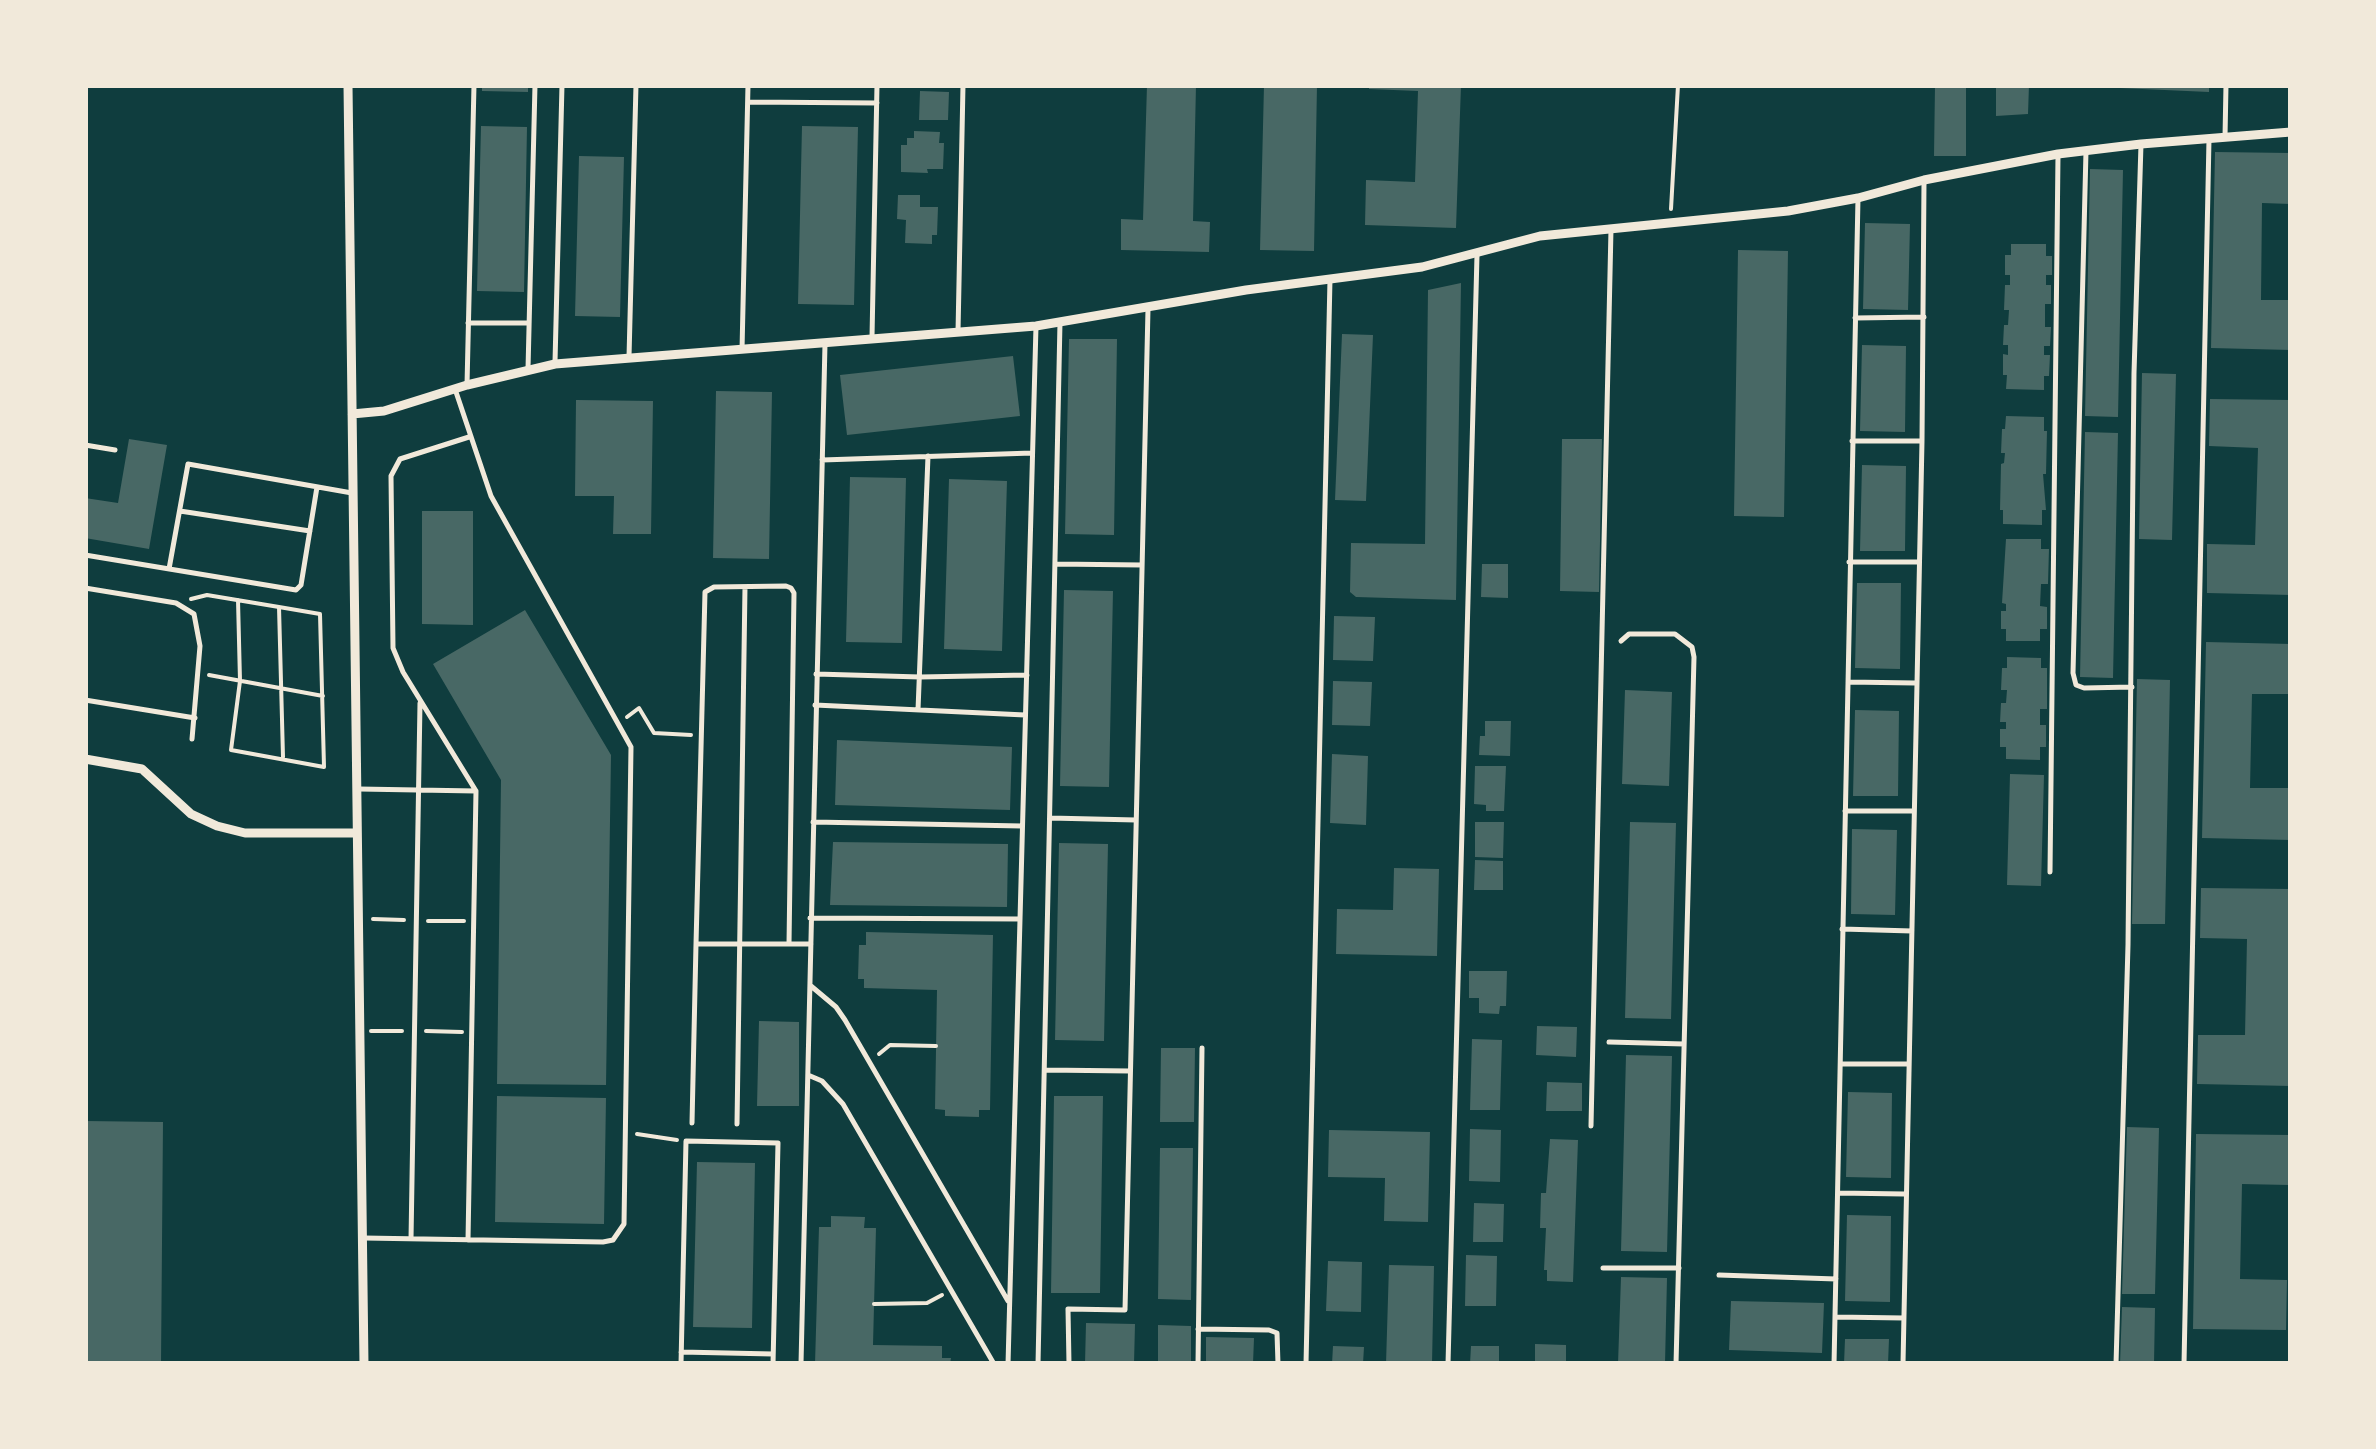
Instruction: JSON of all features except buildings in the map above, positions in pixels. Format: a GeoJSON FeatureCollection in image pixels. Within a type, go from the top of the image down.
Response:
{"type":"FeatureCollection","features":[{"type":"Feature","properties":{"kind":"street"},"geometry":{"type":"LineString","coordinates":[[348,85],[364,1364]]}},
{"type":"Feature","properties":{"kind":"street"},"geometry":{"type":"LineString","coordinates":[[352,414],[384,411],[467,384],[556,364],[1036,326],[1422,267],[1540,236],[1736,219],[1858,198],[1924,180],[2058,154],[2291,132]]}},
{"type":"Feature","properties":{"kind":"street"},"geometry":{"type":"LineString","coordinates":[[85,759],[142,770],[192,814],[217,826],[245,833],[357,833]]}},
{"type":"Feature","properties":{"kind":"lane"},"geometry":{"type":"LineString","coordinates":[[467,384],[474,85]]}},
{"type":"Feature","properties":{"kind":"lane"},"geometry":{"type":"LineString","coordinates":[[528,370],[535,85]]}},
{"type":"Feature","properties":{"kind":"lane"},"geometry":{"type":"LineString","coordinates":[[556,364],[562,85]]}},
{"type":"Feature","properties":{"kind":"lane"},"geometry":{"type":"LineString","coordinates":[[630,357],[636,85]]}},
{"type":"Feature","properties":{"kind":"lane"},"geometry":{"type":"LineString","coordinates":[[742,350],[748,85]]}},
{"type":"Feature","properties":{"kind":"lane"},"geometry":{"type":"LineString","coordinates":[[872,340],[877,85]]}},
{"type":"Feature","properties":{"kind":"lane"},"geometry":{"type":"LineString","coordinates":[[958,334],[962,85]]}},
{"type":"Feature","properties":{"kind":"lane"},"geometry":{"type":"LineString","coordinates":[[2225,138],[2226,85]]}},
{"type":"Feature","properties":{"kind":"lane"},"geometry":{"type":"LineString","coordinates":[[748,102],[876,103]]}},
{"type":"Feature","properties":{"kind":"lane"},"geometry":{"type":"LineString","coordinates":[[2184,1364],[2209,139]]}},
{"type":"Feature","properties":{"kind":"lane"},"geometry":{"type":"LineString","coordinates":[[2116,1364],[2141,144]]}},
{"type":"Feature","properties":{"kind":"lane"},"geometry":{"type":"LineString","coordinates":[[2086,151],[2073,673],[2076,685],[2084,688],[2132,688]]}},
{"type":"Feature","properties":{"kind":"lane"},"geometry":{"type":"LineString","coordinates":[[2050,872],[2058,154]]}},
{"type":"Feature","properties":{"kind":"lane"},"geometry":{"type":"LineString","coordinates":[[1902,1364],[1924,180]]}},
{"type":"Feature","properties":{"kind":"lane"},"geometry":{"type":"LineString","coordinates":[[1834,1364],[1858,198]]}},
{"type":"Feature","properties":{"kind":"lane"},"geometry":{"type":"LineString","coordinates":[[1591,1126],[1611,228]]}},
{"type":"Feature","properties":{"kind":"lane"},"geometry":{"type":"LineString","coordinates":[[1448,1364],[1477,252]]}},
{"type":"Feature","properties":{"kind":"lane"},"geometry":{"type":"LineString","coordinates":[[1306,1364],[1330,279]]}},
{"type":"Feature","properties":{"kind":"lane"},"geometry":{"type":"LineString","coordinates":[[1069,1364],[1068,1308],[1125,1310],[1148,309]]}},
{"type":"Feature","properties":{"kind":"lane"},"geometry":{"type":"LineString","coordinates":[[1854,318],[1924,318]]}},
{"type":"Feature","properties":{"kind":"lane"},"geometry":{"type":"LineString","coordinates":[[1038,1364],[1060,322]]}},
{"type":"Feature","properties":{"kind":"lane"},"geometry":{"type":"LineString","coordinates":[[468,323],[529,323]]}},
{"type":"Feature","properties":{"kind":"lane"},"geometry":{"type":"LineString","coordinates":[[1008,1364],[1036,326]]}},
{"type":"Feature","properties":{"kind":"lane"},"geometry":{"type":"LineString","coordinates":[[801,1364],[825,344]]}},
{"type":"Feature","properties":{"kind":"lane"},"geometry":{"type":"LineString","coordinates":[[362,1238],[613,1240],[624,1224],[632,755],[618,723],[491,496],[455,389]]}},
{"type":"Feature","properties":{"kind":"lane"},"geometry":{"type":"LineString","coordinates":[[468,1240],[476,792],[397,662],[393,648],[391,476],[400,458],[469,437]]}},
{"type":"Feature","properties":{"kind":"lane"},"geometry":{"type":"LineString","coordinates":[[1852,441],[1922,441]]}},
{"type":"Feature","properties":{"kind":"lane"},"geometry":{"type":"LineString","coordinates":[[85,445],[114,450]]}},
{"type":"Feature","properties":{"kind":"lane"},"geometry":{"type":"LineString","coordinates":[[822,460],[1032,453]]}},
{"type":"Feature","properties":{"kind":"lane"},"geometry":{"type":"LineString","coordinates":[[918,710],[928,456]]}},
{"type":"Feature","properties":{"kind":"lane"},"geometry":{"type":"LineString","coordinates":[[169,569],[188,464],[352,493]]}},
{"type":"Feature","properties":{"kind":"lane"},"geometry":{"type":"LineString","coordinates":[[85,554],[296,590],[318,487]]}},
{"type":"Feature","properties":{"kind":"lane"},"geometry":{"type":"LineString","coordinates":[[180,511],[310,531]]}},
{"type":"Feature","properties":{"kind":"lane"},"geometry":{"type":"LineString","coordinates":[[1849,562],[1919,562]]}},
{"type":"Feature","properties":{"kind":"lane"},"geometry":{"type":"LineString","coordinates":[[1055,564],[1142,565]]}},
{"type":"Feature","properties":{"kind":"lane"},"geometry":{"type":"LineString","coordinates":[[692,1123],[705,592],[714,588],[786,586],[794,594],[789,944]]}},
{"type":"Feature","properties":{"kind":"lane"},"geometry":{"type":"LineString","coordinates":[[737,1124],[745,587]]}},
{"type":"Feature","properties":{"kind":"lane"},"geometry":{"type":"LineString","coordinates":[[85,588],[176,602],[194,614],[199,673],[192,739]]}},
{"type":"Feature","properties":{"kind":"lane"},"geometry":{"type":"LineString","coordinates":[[1620,641],[1629,634],[1675,634],[1692,647],[1694,657],[1676,1364]]}},
{"type":"Feature","properties":{"kind":"lane"},"geometry":{"type":"LineString","coordinates":[[816,674],[1026,675]]}},
{"type":"Feature","properties":{"kind":"lane"},"geometry":{"type":"LineString","coordinates":[[1848,682],[1916,683]]}},
{"type":"Feature","properties":{"kind":"lane"},"geometry":{"type":"LineString","coordinates":[[85,700],[196,718]]}},
{"type":"Feature","properties":{"kind":"lane"},"geometry":{"type":"LineString","coordinates":[[411,1239],[420,700]]}},
{"type":"Feature","properties":{"kind":"lane"},"geometry":{"type":"LineString","coordinates":[[816,705],[1026,715]]}},
{"type":"Feature","properties":{"kind":"lane"},"geometry":{"type":"LineString","coordinates":[[357,789],[476,792]]}},
{"type":"Feature","properties":{"kind":"lane"},"geometry":{"type":"LineString","coordinates":[[1845,811],[1914,811]]}},
{"type":"Feature","properties":{"kind":"lane"},"geometry":{"type":"LineString","coordinates":[[1050,818],[1136,820]]}},
{"type":"Feature","properties":{"kind":"lane"},"geometry":{"type":"LineString","coordinates":[[813,822],[1022,826]]}},
{"type":"Feature","properties":{"kind":"lane"},"geometry":{"type":"LineString","coordinates":[[810,918],[1020,919]]}},
{"type":"Feature","properties":{"kind":"lane"},"geometry":{"type":"LineString","coordinates":[[1842,929],[1912,930]]}},
{"type":"Feature","properties":{"kind":"lane"},"geometry":{"type":"LineString","coordinates":[[696,944],[810,944]]}},
{"type":"Feature","properties":{"kind":"lane"},"geometry":{"type":"LineString","coordinates":[[810,986],[836,1007],[1010,1304]]}},
{"type":"Feature","properties":{"kind":"lane"},"geometry":{"type":"LineString","coordinates":[[1610,1042],[1684,1044]]}},
{"type":"Feature","properties":{"kind":"lane"},"geometry":{"type":"LineString","coordinates":[[1198,1364],[1202,1048]]}},
{"type":"Feature","properties":{"kind":"lane"},"geometry":{"type":"LineString","coordinates":[[1840,1064],[1908,1064]]}},
{"type":"Feature","properties":{"kind":"lane"},"geometry":{"type":"LineString","coordinates":[[1045,1070],[1130,1070]]}},
{"type":"Feature","properties":{"kind":"lane"},"geometry":{"type":"LineString","coordinates":[[808,1075],[822,1081],[843,1104],[994,1364]]}},
{"type":"Feature","properties":{"kind":"lane"},"geometry":{"type":"LineString","coordinates":[[681,1364],[686,1141],[778,1143],[773,1364]]}},
{"type":"Feature","properties":{"kind":"lane"},"geometry":{"type":"LineString","coordinates":[[1838,1193],[1904,1194]]}},
{"type":"Feature","properties":{"kind":"lane"},"geometry":{"type":"LineString","coordinates":[[1603,1268],[1678,1268]]}},
{"type":"Feature","properties":{"kind":"lane"},"geometry":{"type":"LineString","coordinates":[[1719,1276],[1836,1278]]}},
{"type":"Feature","properties":{"kind":"lane"},"geometry":{"type":"LineString","coordinates":[[1835,1317],[1904,1318]]}},
{"type":"Feature","properties":{"kind":"lane"},"geometry":{"type":"LineString","coordinates":[[1198,1328],[1276,1333],[1278,1364]]}},
{"type":"Feature","properties":{"kind":"lane"},"geometry":{"type":"LineString","coordinates":[[681,1352],[773,1354]]}},
{"type":"Feature","properties":{"kind":"path"},"geometry":{"type":"LineString","coordinates":[[1670,224],[1678,85]]}},
{"type":"Feature","properties":{"kind":"path"},"geometry":{"type":"LineString","coordinates":[[176,602],[207,595],[238,600],[320,614],[324,767],[231,750],[240,680],[238,600]]}},
{"type":"Feature","properties":{"kind":"path"},"geometry":{"type":"LineString","coordinates":[[279,607],[283,760]]}},
{"type":"Feature","properties":{"kind":"path"},"geometry":{"type":"LineString","coordinates":[[199,673],[323,696]]}},
{"type":"Feature","properties":{"kind":"path"},"geometry":{"type":"LineString","coordinates":[[618,723],[639,708],[654,733],[701,736]]}},
{"type":"Feature","properties":{"kind":"path"},"geometry":{"type":"LineString","coordinates":[[869,1062],[890,1045],[936,1046]]}},
{"type":"Feature","properties":{"kind":"path"},"geometry":{"type":"LineString","coordinates":[[625,1132],[686,1141]]}},
{"type":"Feature","properties":{"kind":"path"},"geometry":{"type":"LineString","coordinates":[[874,1304],[926,1303],[951,1289]]}}]}
